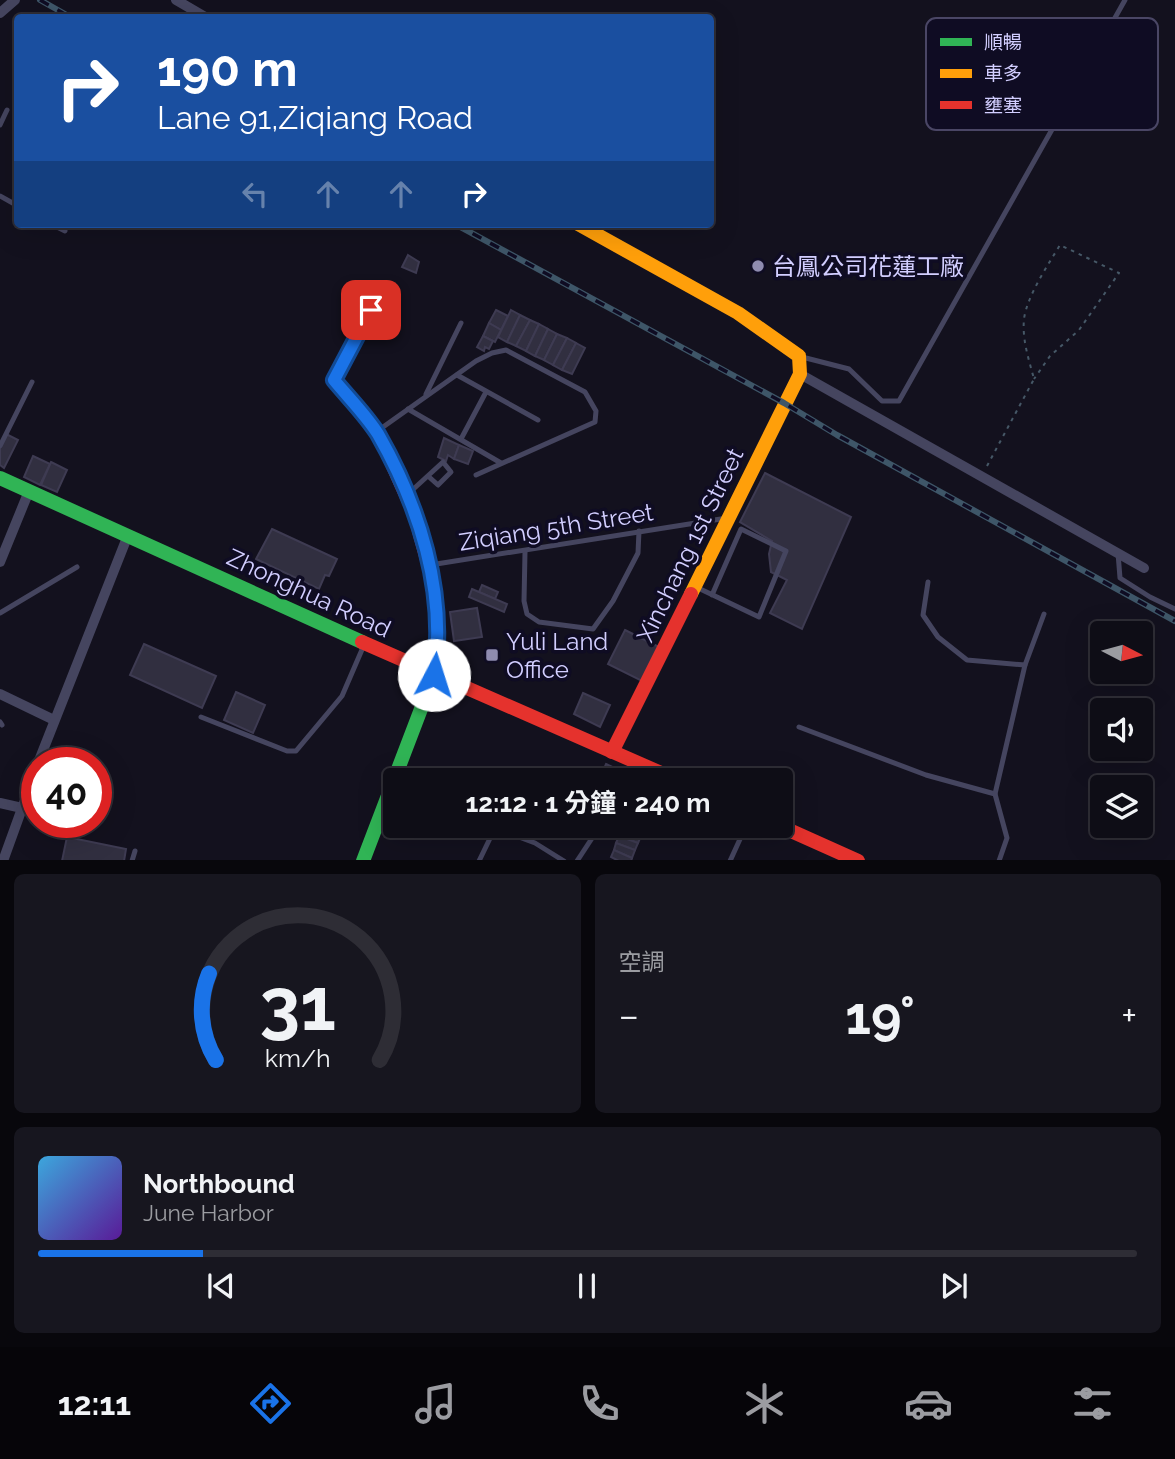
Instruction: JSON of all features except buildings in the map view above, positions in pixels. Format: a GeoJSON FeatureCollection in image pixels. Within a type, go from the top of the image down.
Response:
{"type":"FeatureCollection","features":[{"type":"Feature","properties":{"kind":"street"},"geometry":{"type":"LineString","coordinates":[[0,13],[15,0]]}},
{"type":"Feature","properties":{"kind":"street"},"geometry":{"type":"LineString","coordinates":[[176,0],[201,14]]}},
{"type":"Feature","properties":{"kind":"street"},"geometry":{"type":"LineString","coordinates":[[585,228],[738,313],[799,356]]}},
{"type":"Feature","properties":{"kind":"street","name":"Xinchang 1st Street"},"geometry":{"type":"LineString","coordinates":[[612,752],[800,374],[799,356]]}},
{"type":"Feature","properties":{"kind":"street"},"geometry":{"type":"LineString","coordinates":[[800,374],[1144,568]]}},
{"type":"Feature","properties":{"kind":"street"},"geometry":{"type":"LineString","coordinates":[[334,380],[376,432],[408,495],[430,565],[438,650],[434,675],[363,860]]}},
{"type":"Feature","properties":{"kind":"street","name":"Zhonghua Road"},"geometry":{"type":"LineString","coordinates":[[0,478],[434,675],[649,768]]}},
{"type":"Feature","properties":{"kind":"street"},"geometry":{"type":"LineString","coordinates":[[0,562],[29,491]]}},
{"type":"Feature","properties":{"kind":"street"},"geometry":{"type":"LineString","coordinates":[[44,747],[128,535]]}},
{"type":"Feature","properties":{"kind":"street"},"geometry":{"type":"LineString","coordinates":[[0,694],[54,720]]}},
{"type":"Feature","properties":{"kind":"street"},"geometry":{"type":"LineString","coordinates":[[0,803],[21,808]]}},
{"type":"Feature","properties":{"kind":"street"},"geometry":{"type":"LineString","coordinates":[[3,860],[21,811]]}},
{"type":"Feature","properties":{"kind":"street"},"geometry":{"type":"LineString","coordinates":[[793,832],[858,860]]}},
{"type":"Feature","properties":{"kind":"lane"},"geometry":{"type":"LineString","coordinates":[[1115,18],[1125,0]]}},
{"type":"Feature","properties":{"kind":"lane"},"geometry":{"type":"LineString","coordinates":[[0,125],[7,110]]}},
{"type":"Feature","properties":{"kind":"lane"},"geometry":{"type":"LineString","coordinates":[[799,356],[849,369],[882,401],[899,401],[1052,130]]}},
{"type":"Feature","properties":{"kind":"lane"},"geometry":{"type":"LineString","coordinates":[[58,228],[65,232]]}},
{"type":"Feature","properties":{"kind":"lane"},"geometry":{"type":"LineString","coordinates":[[334,380],[384,286]]}},
{"type":"Feature","properties":{"kind":"lane"},"geometry":{"type":"LineString","coordinates":[[425,397],[461,323]]}},
{"type":"Feature","properties":{"kind":"lane"},"geometry":{"type":"LineString","coordinates":[[376,432],[457,375],[492,353],[506,350],[585,392],[596,411],[595,422],[476,475]]}},
{"type":"Feature","properties":{"kind":"lane"},"geometry":{"type":"LineString","coordinates":[[457,375],[538,420]]}},
{"type":"Feature","properties":{"kind":"lane"},"geometry":{"type":"LineString","coordinates":[[0,446],[32,382]]}},
{"type":"Feature","properties":{"kind":"lane"},"geometry":{"type":"LineString","coordinates":[[461,439],[486,392]]}},
{"type":"Feature","properties":{"kind":"lane"},"geometry":{"type":"LineString","coordinates":[[408,409],[501,463]]}},
{"type":"Feature","properties":{"kind":"lane"},"geometry":{"type":"LineString","coordinates":[[408,495],[428,475]]}},
{"type":"Feature","properties":{"kind":"lane","name":"Ziqiang 5th Street"},"geometry":{"type":"LineString","coordinates":[[430,565],[464,558],[525,552],[729,517]]}},
{"type":"Feature","properties":{"kind":"lane"},"geometry":{"type":"LineString","coordinates":[[696,587],[712,595],[759,617],[786,551],[741,529],[712,595]]}},
{"type":"Feature","properties":{"kind":"lane"},"geometry":{"type":"LineString","coordinates":[[525,552],[524,601],[527,614],[539,622],[593,629],[613,601],[638,553],[639,531]]}},
{"type":"Feature","properties":{"kind":"lane"},"geometry":{"type":"LineString","coordinates":[[1118,553],[1120,578],[1175,609]]}},
{"type":"Feature","properties":{"kind":"lane"},"geometry":{"type":"LineString","coordinates":[[0,613],[77,567]]}},
{"type":"Feature","properties":{"kind":"lane"},"geometry":{"type":"LineString","coordinates":[[928,582],[923,615],[938,637],[967,660],[1025,664]]}},
{"type":"Feature","properties":{"kind":"lane"},"geometry":{"type":"LineString","coordinates":[[999,860],[1007,838],[995,794],[1025,664],[1044,614]]}},
{"type":"Feature","properties":{"kind":"lane"},"geometry":{"type":"LineString","coordinates":[[201,717],[287,751],[296,751],[342,696],[365,643]]}},
{"type":"Feature","properties":{"kind":"lane"},"geometry":{"type":"LineString","coordinates":[[799,727],[926,775],[995,794]]}},
{"type":"Feature","properties":{"kind":"lane"},"geometry":{"type":"LineString","coordinates":[[479,860],[495,828],[535,843],[564,860]]}},
{"type":"Feature","properties":{"kind":"lane"},"geometry":{"type":"LineString","coordinates":[[577,860],[592,838]]}},
{"type":"Feature","properties":{"kind":"lane"},"geometry":{"type":"LineString","coordinates":[[730,860],[740,838]]}},
{"type":"Feature","properties":{"kind":"lane"},"geometry":{"type":"LineString","coordinates":[[132,860],[135,851]]}},
{"type":"Feature","properties":{"kind":"path"},"geometry":{"type":"LineString","coordinates":[[981,476],[1034,379],[1050,356],[1079,330],[1119,273],[1060,245],[1039,280],[1024,317],[1025,340],[1034,379]]}},
{"type":"Feature","properties":{"kind":"railway"},"geometry":{"type":"LineString","coordinates":[[40,0],[65,14]]}},
{"type":"Feature","properties":{"kind":"railway"},"geometry":{"type":"LineString","coordinates":[[462,228],[1175,621]]}},
{"type":"Feature","properties":{"kind":"traffic: fast"},"geometry":{"type":"LineString","coordinates":[[0,478],[362,642]]}},
{"type":"Feature","properties":{"kind":"traffic: fast"},"geometry":{"type":"LineString","coordinates":[[363,860],[434,675],[437,620],[432,578]]}},
{"type":"Feature","properties":{"kind":"traffic: slow"},"geometry":{"type":"LineString","coordinates":[[585,228],[738,313],[799,356],[800,374],[691,594]]}},
{"type":"Feature","properties":{"kind":"traffic: jam"},"geometry":{"type":"LineString","coordinates":[[334,380],[375,430],[384,446],[414,513],[432,578]]}},
{"type":"Feature","properties":{"kind":"traffic: jam"},"geometry":{"type":"LineString","coordinates":[[612,752],[691,594]]}},
{"type":"Feature","properties":{"kind":"traffic: jam"},"geometry":{"type":"LineString","coordinates":[[362,642],[650,768]]}},
{"type":"Feature","properties":{"kind":"traffic: jam"},"geometry":{"type":"LineString","coordinates":[[793,832],[856,860]]}},
{"type":"Feature","properties":{"kind":"place","name":"台鳳公司花蓮工廠"},"geometry":{"type":"Point","coordinates":[758,266]}},
{"type":"Feature","properties":{"kind":"place","name":"Yuli Land Office"},"geometry":{"type":"Point","coordinates":[492,655]}},
{"type":"Feature","properties":{"kind":"route"},"geometry":{"type":"LineString","coordinates":[[371,310],[334,380],[376,432],[415,512],[430,565],[438,650],[434,675]]}}]}
